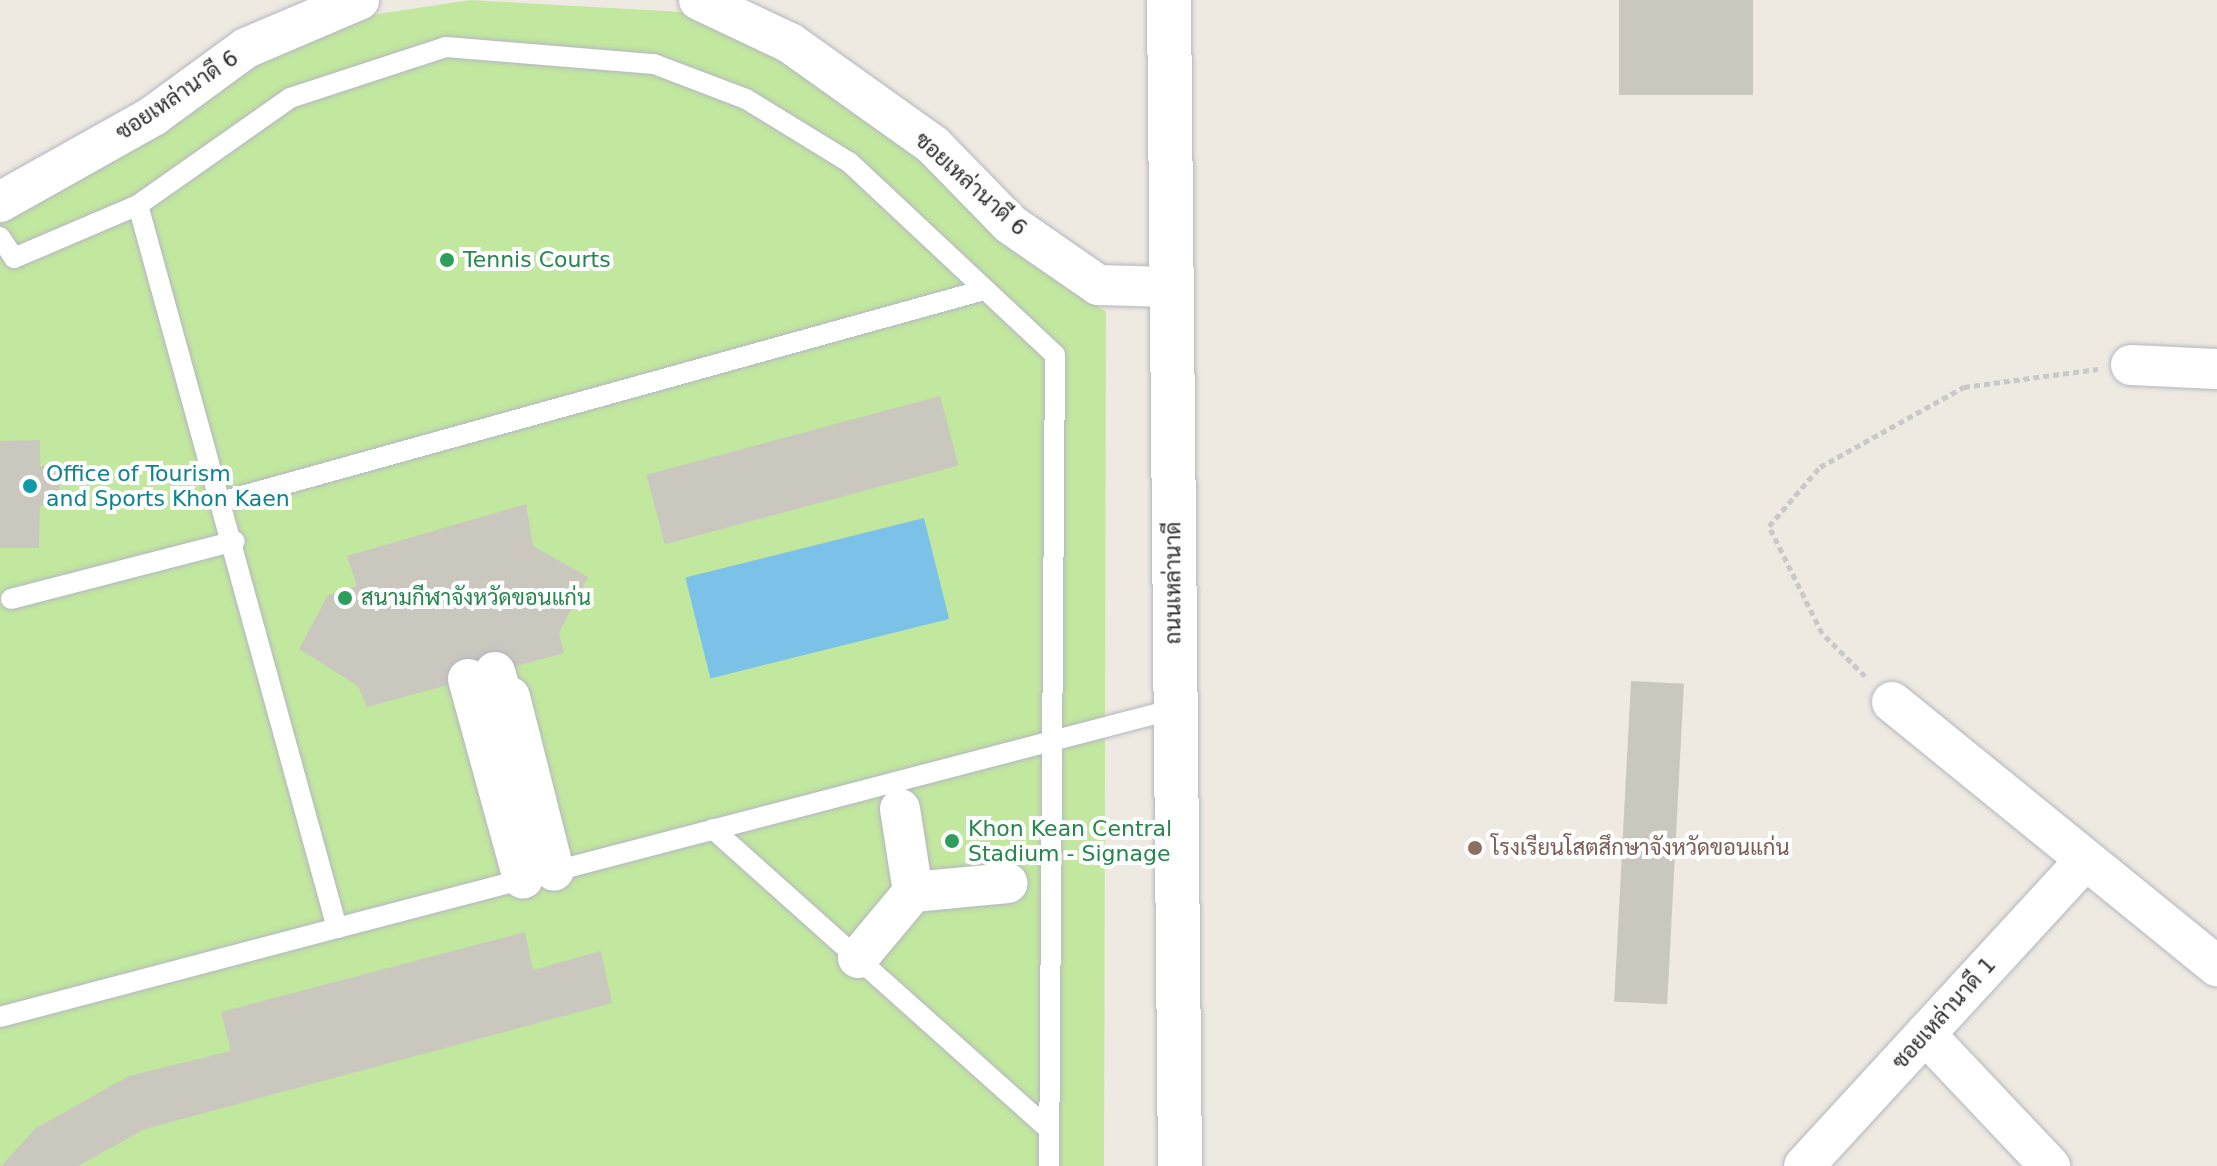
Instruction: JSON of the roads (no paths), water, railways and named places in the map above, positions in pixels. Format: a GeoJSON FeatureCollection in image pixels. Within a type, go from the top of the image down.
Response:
{"type":"FeatureCollection","features":[{"type":"Feature","properties":{"kind":"main road","name":"ถนนเหล่านาดี"},"geometry":{"type":"LineString","coordinates":[[1169,0],[1180,1166]]}},
{"type":"Feature","properties":{"kind":"street","name":"ซอยเหล่านาดี 6"},"geometry":{"type":"LineString","coordinates":[[0,202],[153,116],[246,48],[359,0]]}},
{"type":"Feature","properties":{"kind":"street","name":"ซอยเหล่านาดี 6"},"geometry":{"type":"LineString","coordinates":[[699,0],[803,52],[933,145],[1010,224],[1098,285],[1171,287]]}},
{"type":"Feature","properties":{"kind":"street"},"geometry":{"type":"LineString","coordinates":[[2131,365],[2217,369]]}},
{"type":"Feature","properties":{"kind":"street"},"geometry":{"type":"LineString","coordinates":[[482,675],[538,875]]}},
{"type":"Feature","properties":{"kind":"street"},"geometry":{"type":"LineString","coordinates":[[1892,702],[2217,966]]}},
{"type":"Feature","properties":{"kind":"street"},"geometry":{"type":"LineString","coordinates":[[900,809],[913,892]]}},
{"type":"Feature","properties":{"kind":"street","name":"ซอยเหล่านาดี 1"},"geometry":{"type":"LineString","coordinates":[[1804,1166],[2085,860]]}},
{"type":"Feature","properties":{"kind":"street"},"geometry":{"type":"LineString","coordinates":[[858,958],[913,892],[1008,883]]}},
{"type":"Feature","properties":{"kind":"street"},"geometry":{"type":"LineString","coordinates":[[1925,1034],[2050,1166]]}},
{"type":"Feature","properties":{"kind":"lane"},"geometry":{"type":"LineString","coordinates":[[0,237],[14,258],[138,205],[290,98],[446,47],[654,64],[746,99],[849,162],[1055,355],[1047,742],[1049,1166]]}},
{"type":"Feature","properties":{"kind":"lane"},"geometry":{"type":"LineString","coordinates":[[138,205],[224,501],[337,928]]}},
{"type":"Feature","properties":{"kind":"lane"},"geometry":{"type":"LineString","coordinates":[[224,501],[984,290]]}},
{"type":"Feature","properties":{"kind":"lane"},"geometry":{"type":"LineString","coordinates":[[11,599],[235,541]]}},
{"type":"Feature","properties":{"kind":"lane"},"geometry":{"type":"LineString","coordinates":[[0,1017],[1174,709]]}},
{"type":"Feature","properties":{"kind":"lane"},"geometry":{"type":"LineString","coordinates":[[713,829],[1049,1129]]}},
{"type":"Feature","properties":{"kind":"water"},"geometry":{"type":"Polygon","coordinates":[[[924,518],[949,619],[710,678],[685,578],[924,518]]]}},
{"type":"Feature","properties":{"kind":"place","name":"Tennis Courts"},"geometry":{"type":"Point","coordinates":[447,260]}},
{"type":"Feature","properties":{"kind":"place","name":"Office of Tourism and Sports Khon Kaen"},"geometry":{"type":"Point","coordinates":[30,486]}},
{"type":"Feature","properties":{"kind":"place","name":"สนามกีฬาจังหวัดขอนแก่น"},"geometry":{"type":"Point","coordinates":[345,598]}},
{"type":"Feature","properties":{"kind":"place","name":"Khon Kean Central Stadium - Signage"},"geometry":{"type":"Point","coordinates":[952,841]}},
{"type":"Feature","properties":{"kind":"place","name":"โรงเรียนโสตสึกษาจังหวัดขอนแก่น"},"geometry":{"type":"Point","coordinates":[1475,848]}}]}
